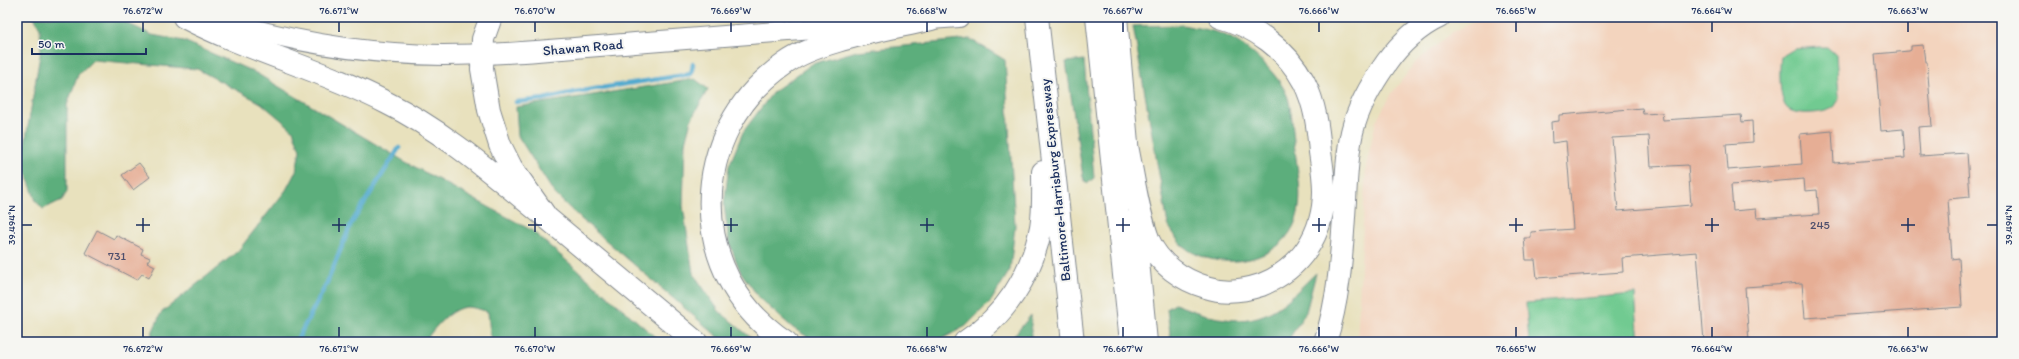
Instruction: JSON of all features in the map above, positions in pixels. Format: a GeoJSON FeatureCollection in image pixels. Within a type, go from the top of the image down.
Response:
{"type":"FeatureCollection","features":[{"type":"Feature","properties":{"kind":"highway"},"geometry":{"type":"LineString","coordinates":[[184,17],[208,30],[336,79],[424,123],[547,218],[696,342]]}},
{"type":"Feature","properties":{"kind":"highway"},"geometry":{"type":"LineString","coordinates":[[491,17],[483,39],[481,54],[489,110],[500,145],[511,167],[547,218]]}},
{"type":"Feature","properties":{"kind":"highway","name":"Baltimore-Harrisburg Expressway"},"geometry":{"type":"LineString","coordinates":[[1037,17],[1073,342]]}},
{"type":"Feature","properties":{"kind":"highway"},"geometry":{"type":"LineString","coordinates":[[1097,17],[1109,47],[1126,141],[1150,241],[1160,258],[1175,272],[1192,283],[1212,289],[1234,291],[1251,289],[1272,280],[1290,269],[1304,255],[1314,239],[1320,221],[1324,200],[1324,189],[1316,116],[1311,99],[1303,82],[1280,51],[1249,28],[1220,17]]}},
{"type":"Feature","properties":{"kind":"highway"},"geometry":{"type":"LineString","coordinates":[[1116,17],[1109,47],[1131,342]]}},
{"type":"Feature","properties":{"kind":"highway"},"geometry":{"type":"LineString","coordinates":[[1325,342],[1340,271],[1347,159],[1354,124],[1362,104],[1375,79],[1392,56],[1410,37],[1439,17]]}},
{"type":"Feature","properties":{"kind":"highway"},"geometry":{"type":"LineString","coordinates":[[786,342],[758,319],[745,304],[731,282],[720,258],[713,237],[710,217],[710,192],[719,148],[728,128],[754,91],[771,74],[787,62],[810,51],[837,42],[930,19]]}},
{"type":"Feature","properties":{"kind":"highway"},"geometry":{"type":"LineString","coordinates":[[964,342],[980,332],[1000,313],[1017,290],[1036,247],[1041,226],[1046,103]]}},
{"type":"Feature","properties":{"kind":"highway"},"geometry":{"type":"LineString","coordinates":[[1126,141],[1146,342]]}},
{"type":"Feature","properties":{"kind":"main road","name":"Shawan Road"},"geometry":{"type":"LineString","coordinates":[[211,17],[277,36],[325,44],[407,53],[481,54],[959,17]]}},
{"type":"Feature","properties":{"kind":"shaded area"},"geometry":{"type":"Polygon","coordinates":[[[1485,17],[2002,17],[2002,342],[1357,342],[1366,166],[1376,121],[1392,93],[1416,62],[1454,31],[1485,17]]]}},
{"type":"Feature","properties":{"kind":"green space"},"geometry":{"type":"Polygon","coordinates":[[[34,17],[114,17],[152,35],[184,41],[256,73],[404,161],[531,230],[661,342],[494,342],[490,334],[488,312],[467,307],[460,308],[448,315],[437,325],[424,342],[151,342],[152,333],[161,313],[238,251],[286,190],[296,171],[300,150],[293,130],[261,103],[197,69],[93,60],[78,75],[67,105],[67,192],[62,200],[43,209],[36,201],[22,162],[41,49],[40,28],[34,17]]]}},
{"type":"Feature","properties":{"kind":"green space"},"geometry":{"type":"Polygon","coordinates":[[[1183,25],[1215,32],[1229,37],[1239,43],[1260,59],[1269,69],[1284,89],[1288,98],[1292,120],[1300,193],[1299,210],[1293,227],[1284,240],[1272,250],[1259,256],[1243,260],[1228,261],[1197,255],[1182,245],[1168,225],[1133,26],[1183,25]]]}},
{"type":"Feature","properties":{"kind":"green space"},"geometry":{"type":"Polygon","coordinates":[[[970,39],[1005,60],[1015,226],[1010,270],[991,301],[966,326],[936,342],[816,342],[793,328],[760,299],[740,271],[729,242],[724,205],[729,166],[743,132],[773,92],[812,64],[857,51],[970,39]]]}},
{"type":"Feature","properties":{"kind":"green space"},"geometry":{"type":"Polygon","coordinates":[[[1827,47],[1836,55],[1839,96],[1837,103],[1830,109],[1817,113],[1791,111],[1784,104],[1782,98],[1780,76],[1781,57],[1794,49],[1827,47]]]}},
{"type":"Feature","properties":{"kind":"green space"},"geometry":{"type":"Polygon","coordinates":[[[1084,60],[1094,178],[1087,184],[1083,177],[1066,62],[1084,60]]]}},
{"type":"Feature","properties":{"kind":"green space"},"geometry":{"type":"Polygon","coordinates":[[[695,79],[708,89],[691,120],[685,143],[683,206],[693,273],[719,311],[756,342],[724,342],[580,218],[554,193],[518,136],[516,107],[695,79]]]}},
{"type":"Feature","properties":{"kind":"green space"},"geometry":{"type":"Polygon","coordinates":[[[1316,273],[1306,312],[1287,342],[1171,342],[1167,309],[1175,304],[1213,317],[1239,320],[1252,318],[1264,315],[1277,308],[1316,273]]]}},
{"type":"Feature","properties":{"kind":"green space"},"geometry":{"type":"Polygon","coordinates":[[[1635,294],[1639,342],[1529,342],[1526,303],[1635,294]]]}},
{"type":"Feature","properties":{"kind":"green space"},"geometry":{"type":"Polygon","coordinates":[[[1031,315],[1031,342],[1009,342],[1031,315]]]}},
{"type":"Feature","properties":{"kind":"building"},"geometry":{"type":"Polygon","coordinates":[[[1923,45],[1925,62],[1927,62],[1932,126],[1918,127],[1920,156],[1967,153],[1970,197],[1948,199],[1952,259],[1959,258],[1962,307],[1805,318],[1802,283],[1745,287],[1749,342],[1704,342],[1697,252],[1622,258],[1623,272],[1537,278],[1535,260],[1526,260],[1524,238],[1531,238],[1531,232],[1573,229],[1566,141],[1552,143],[1551,122],[1559,121],[1559,115],[1642,108],[1643,114],[1662,113],[1663,120],[1741,115],[1742,122],[1752,121],[1753,142],[1726,144],[1728,170],[1802,164],[1800,134],[1832,131],[1834,163],[1905,158],[1903,129],[1881,131],[1875,54],[1909,51],[1911,50],[1911,46],[1923,45]],[[1649,136],[1612,138],[1618,211],[1691,205],[1688,165],[1651,167],[1649,136]],[[1804,179],[1731,185],[1733,211],[1756,209],[1757,218],[1819,214],[1817,190],[1805,191],[1804,179]]]}},
{"type":"Feature","properties":{"kind":"building"},"geometry":{"type":"Polygon","coordinates":[[[139,163],[150,177],[133,190],[122,175],[139,163]]]}},
{"type":"Feature","properties":{"kind":"building"},"geometry":{"type":"Polygon","coordinates":[[[97,230],[114,239],[116,235],[143,249],[141,254],[150,258],[147,262],[155,266],[149,278],[142,274],[137,280],[85,253],[97,230]]]}},
{"type":"Feature","properties":{"kind":"waterway"},"geometry":{"type":"LineString","coordinates":[[516,102],[544,99],[575,92],[691,74],[693,64]]}},
{"type":"Feature","properties":{"kind":"waterway"},"geometry":{"type":"LineString","coordinates":[[296,342],[326,285],[351,224],[399,148]]}}]}
